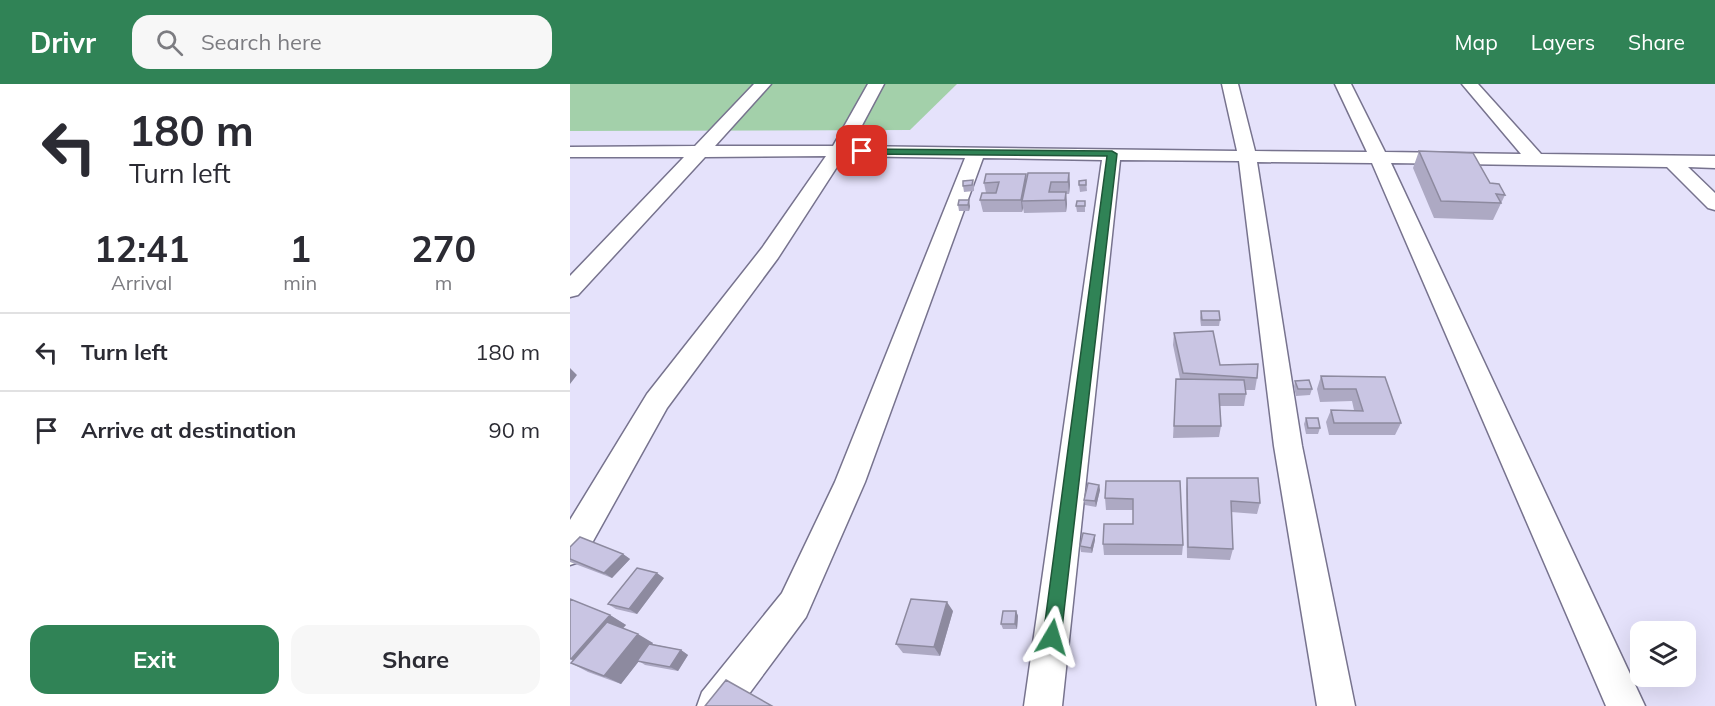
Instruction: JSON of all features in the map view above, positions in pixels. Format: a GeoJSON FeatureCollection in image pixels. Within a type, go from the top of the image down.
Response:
{"type":"FeatureCollection","features":[{"type":"Feature","properties":{"kind":"street"},"geometry":{"type":"LineString","coordinates":[[570,290],[763,84]]}},
{"type":"Feature","properties":{"kind":"street"},"geometry":{"type":"LineString","coordinates":[[570,550],[657,401],[770,253],[839,151],[876,84]]}},
{"type":"Feature","properties":{"kind":"street"},"geometry":{"type":"LineString","coordinates":[[1230,84],[1247,156],[1288,446],[1336,706]]}},
{"type":"Feature","properties":{"kind":"street"},"geometry":{"type":"LineString","coordinates":[[1343,84],[1379,158],[1626,706]]}},
{"type":"Feature","properties":{"kind":"street"},"geometry":{"type":"LineString","coordinates":[[1470,84],[1535,159]]}},
{"type":"Feature","properties":{"kind":"street"},"geometry":{"type":"LineString","coordinates":[[570,152],[976,152],[1715,162]]}},
{"type":"Feature","properties":{"kind":"street"},"geometry":{"type":"LineString","coordinates":[[716,706],[794,605],[850,482],[976,152]]}},
{"type":"Feature","properties":{"kind":"street"},"geometry":{"type":"LineString","coordinates":[[1043,706],[1112,154]]}},
{"type":"Feature","properties":{"kind":"street"},"geometry":{"type":"LineString","coordinates":[[1671,161],[1715,204]]}},
{"type":"Feature","properties":{"kind":"green space"},"geometry":{"type":"Polygon","coordinates":[[[570,84],[957,84],[910,130],[570,131],[570,84]]]}},
{"type":"Feature","properties":{"kind":"building"},"geometry":{"type":"Polygon","coordinates":[[[1419,151],[1473,153],[1490,183],[1499,184],[1505,195],[1496,194],[1501,203],[1441,201],[1419,151]]]}},
{"type":"Feature","properties":{"kind":"building"},"geometry":{"type":"Polygon","coordinates":[[[1028,173],[1069,173],[1068,182],[1051,182],[1049,192],[1066,192],[1065,200],[1022,201],[1028,173]]]}},
{"type":"Feature","properties":{"kind":"building"},"geometry":{"type":"Polygon","coordinates":[[[986,174],[1026,174],[1021,200],[980,200],[982,193],[996,193],[999,182],[984,183],[986,174]]]}},
{"type":"Feature","properties":{"kind":"building"},"geometry":{"type":"Polygon","coordinates":[[[973,180],[972,185],[963,186],[963,181],[973,180]]]}},
{"type":"Feature","properties":{"kind":"building"},"geometry":{"type":"Polygon","coordinates":[[[1086,180],[1086,185],[1079,185],[1079,181],[1086,180]]]}},
{"type":"Feature","properties":{"kind":"building"},"geometry":{"type":"Polygon","coordinates":[[[959,200],[969,200],[968,205],[958,205],[959,200]]]}},
{"type":"Feature","properties":{"kind":"building"},"geometry":{"type":"Polygon","coordinates":[[[1077,201],[1085,201],[1085,206],[1076,206],[1077,201]]]}},
{"type":"Feature","properties":{"kind":"building"},"geometry":{"type":"Polygon","coordinates":[[[1201,311],[1219,311],[1220,320],[1202,320],[1201,311]]]}},
{"type":"Feature","properties":{"kind":"building"},"geometry":{"type":"Polygon","coordinates":[[[1213,331],[1220,365],[1258,364],[1257,378],[1183,373],[1174,333],[1213,331]]]}},
{"type":"Feature","properties":{"kind":"building"},"geometry":{"type":"Polygon","coordinates":[[[1321,376],[1385,377],[1401,423],[1334,423],[1331,410],[1363,411],[1356,389],[1324,389],[1321,376]]]}},
{"type":"Feature","properties":{"kind":"building"},"geometry":{"type":"Polygon","coordinates":[[[1176,379],[1244,380],[1246,394],[1219,394],[1221,426],[1174,426],[1176,379]]]}},
{"type":"Feature","properties":{"kind":"building"},"geometry":{"type":"Polygon","coordinates":[[[1309,380],[1312,389],[1298,389],[1295,381],[1309,380]]]}},
{"type":"Feature","properties":{"kind":"building"},"geometry":{"type":"Polygon","coordinates":[[[1306,418],[1318,418],[1320,428],[1308,428],[1306,418]]]}},
{"type":"Feature","properties":{"kind":"building"},"geometry":{"type":"Polygon","coordinates":[[[1187,478],[1258,478],[1260,503],[1231,501],[1233,549],[1188,547],[1187,478]]]}},
{"type":"Feature","properties":{"kind":"building"},"geometry":{"type":"Polygon","coordinates":[[[1106,481],[1180,481],[1183,545],[1103,544],[1104,524],[1133,524],[1133,499],[1105,498],[1106,481]]]}},
{"type":"Feature","properties":{"kind":"building"},"geometry":{"type":"Polygon","coordinates":[[[1088,483],[1099,485],[1095,501],[1084,500],[1088,483]]]}},
{"type":"Feature","properties":{"kind":"building"},"geometry":{"type":"Polygon","coordinates":[[[1083,533],[1095,535],[1091,548],[1080,546],[1083,533]]]}},
{"type":"Feature","properties":{"kind":"building"},"geometry":{"type":"Polygon","coordinates":[[[580,537],[623,554],[604,573],[570,559],[570,547],[580,537]]]}},
{"type":"Feature","properties":{"kind":"building"},"geometry":{"type":"Polygon","coordinates":[[[637,568],[657,573],[629,609],[608,604],[637,568]]]}},
{"type":"Feature","properties":{"kind":"building"},"geometry":{"type":"Polygon","coordinates":[[[570,599],[610,615],[571,659],[570,658],[570,599]]]}},
{"type":"Feature","properties":{"kind":"building"},"geometry":{"type":"Polygon","coordinates":[[[911,599],[947,602],[934,647],[896,644],[911,599]]]}},
{"type":"Feature","properties":{"kind":"building"},"geometry":{"type":"Polygon","coordinates":[[[1003,611],[1016,611],[1015,624],[1001,624],[1003,611]]]}},
{"type":"Feature","properties":{"kind":"building"},"geometry":{"type":"Polygon","coordinates":[[[607,622],[638,634],[604,676],[571,663],[607,622]]]}},
{"type":"Feature","properties":{"kind":"building"},"geometry":{"type":"Polygon","coordinates":[[[649,644],[681,650],[670,667],[637,661],[649,644]]]}},
{"type":"Feature","properties":{"kind":"building"},"geometry":{"type":"Polygon","coordinates":[[[726,680],[772,706],[705,706],[726,680]]]}},
{"type":"Feature","properties":{"kind":"route"},"geometry":{"type":"LineString","coordinates":[[862,151],[1112,154],[1052,637]]}}]}
